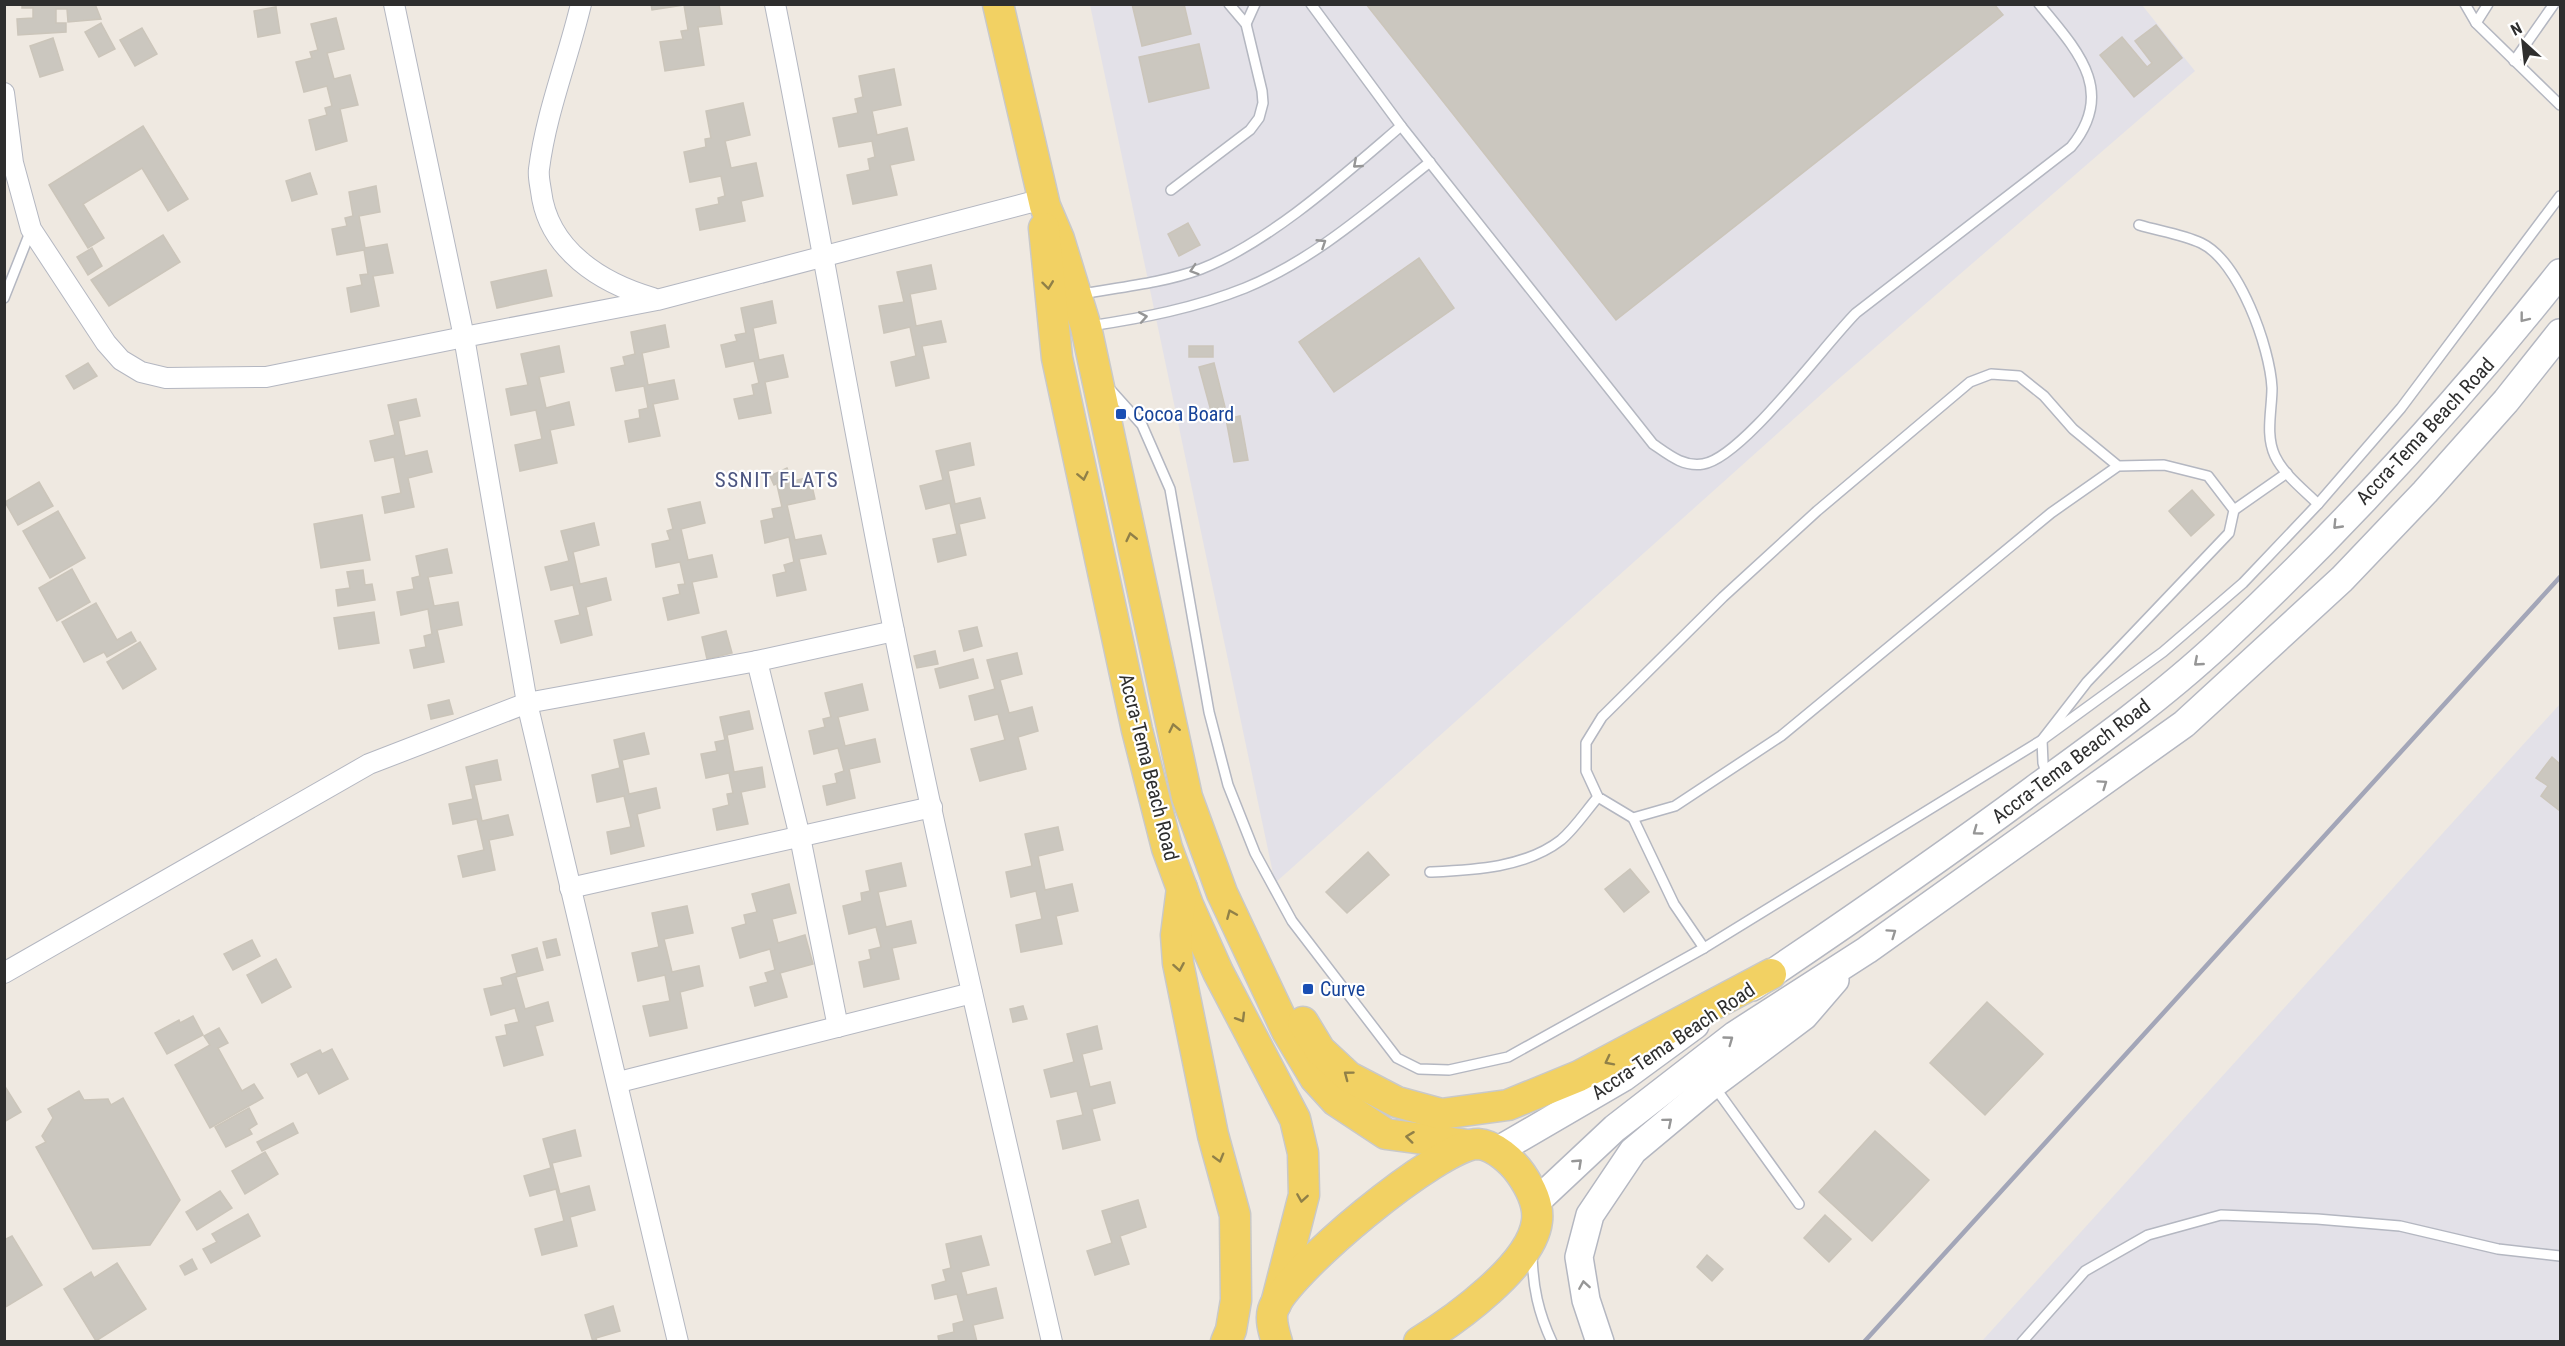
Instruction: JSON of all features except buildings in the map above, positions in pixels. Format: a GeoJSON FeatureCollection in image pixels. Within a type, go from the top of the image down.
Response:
{"type":"FeatureCollection","features":[{"type":"Feature","properties":{"kind":"main road","name":"Accra-Tema Beach Road"},"geometry":{"type":"LineString","coordinates":[[999,4],[1044,202],[1086,327],[1187,797],[1243,942],[1287,1031],[1315,1078],[1336,1101],[1386,1134],[1468,1145],[1480,1144],[1497,1151],[1624,1077],[2049,779],[2159,696],[2229,634],[2420,439],[2487,365],[2560,273]]}},
{"type":"Feature","properties":{"kind":"main road","name":"Accra-Tema Beach Road"},"geometry":{"type":"LineString","coordinates":[[1044,202],[1043,242],[1058,358],[1137,730],[1167,848],[1218,972],[1295,1119],[1303,1153],[1304,1196],[1272,1323],[1275,1340]]}},
{"type":"Feature","properties":{"kind":"main road"},"geometry":{"type":"LineString","coordinates":[[1535,1203],[1615,1128],[1736,1035],[1852,959],[2068,809],[2184,724],[2342,579],[2432,484],[2506,401],[2560,333]]}},
{"type":"Feature","properties":{"kind":"main road"},"geometry":{"type":"LineString","coordinates":[[2049,779],[2068,809]]}},
{"type":"Feature","properties":{"kind":"main road"},"geometry":{"type":"LineString","coordinates":[[1182,888],[1176,935],[1178,963],[1213,1135],[1235,1215],[1236,1300],[1231,1330],[1226,1341]]}},
{"type":"Feature","properties":{"kind":"main road"},"geometry":{"type":"LineString","coordinates":[[1243,942],[1271,971],[1320,1050],[1349,1077],[1398,1102],[1441,1114],[1508,1105],[1579,1076],[1771,974]]}},
{"type":"Feature","properties":{"kind":"main road"},"geometry":{"type":"LineString","coordinates":[[1600,1341],[1586,1300],[1579,1257],[1590,1215],[1633,1151],[1712,1084],[1804,1016],[1852,959]]}},
{"type":"Feature","properties":{"kind":"main road"},"geometry":{"type":"LineString","coordinates":[[1276,1304],[1294,1279],[1329,1244],[1387,1196],[1432,1164],[1468,1145]]}},
{"type":"Feature","properties":{"kind":"main road"},"geometry":{"type":"LineString","coordinates":[[1419,1341],[1505,1277],[1532,1238],[1538,1219],[1535,1203],[1526,1182],[1515,1166],[1497,1151]]}},
{"type":"Feature","properties":{"kind":"street"},"geometry":{"type":"LineString","coordinates":[[394,4],[464,337],[527,703],[570,888],[619,1082],[678,1341]]}},
{"type":"Feature","properties":{"kind":"street"},"geometry":{"type":"LineString","coordinates":[[581,4],[539,170],[543,209],[559,239],[578,261],[626,290],[657,300]]}},
{"type":"Feature","properties":{"kind":"street"},"geometry":{"type":"LineString","coordinates":[[775,4],[825,255],[894,631],[972,993],[1052,1341]]}},
{"type":"Feature","properties":{"kind":"street"},"geometry":{"type":"LineString","coordinates":[[4,93],[13,163],[31,229],[106,343],[121,360],[141,372],[166,378],[266,377],[657,300],[825,255],[1044,202]]}},
{"type":"Feature","properties":{"kind":"street"},"geometry":{"type":"LineString","coordinates":[[4,972],[369,764],[527,703],[757,661],[894,631]]}},
{"type":"Feature","properties":{"kind":"street"},"geometry":{"type":"LineString","coordinates":[[757,661],[800,837],[838,1027]]}},
{"type":"Feature","properties":{"kind":"street"},"geometry":{"type":"LineString","coordinates":[[570,888],[932,807]]}},
{"type":"Feature","properties":{"kind":"street"},"geometry":{"type":"LineString","coordinates":[[619,1082],[972,993]]}},
{"type":"Feature","properties":{"kind":"lane"},"geometry":{"type":"LineString","coordinates":[[1171,190],[1250,130],[1259,118],[1263,103],[1262,91],[1246,24],[1229,4]]}},
{"type":"Feature","properties":{"kind":"lane"},"geometry":{"type":"LineString","coordinates":[[1246,24],[1255,4]]}},
{"type":"Feature","properties":{"kind":"lane"},"geometry":{"type":"LineString","coordinates":[[1311,4],[1401,126],[1653,444],[1678,462],[1704,464],[1730,450],[1766,418],[1834,334],[1856,313],[2071,147],[2083,132],[2091,115],[2091,92],[2085,68],[2074,46],[2039,4]]}},
{"type":"Feature","properties":{"kind":"lane"},"geometry":{"type":"LineString","coordinates":[[2465,4],[2475,23],[2560,105]]}},
{"type":"Feature","properties":{"kind":"lane"},"geometry":{"type":"LineString","coordinates":[[2475,23],[2488,4]]}},
{"type":"Feature","properties":{"kind":"lane"},"geometry":{"type":"LineString","coordinates":[[2514,61],[2554,4]]}},
{"type":"Feature","properties":{"kind":"lane"},"geometry":{"type":"LineString","coordinates":[[1076,294],[1159,282],[1201,268],[1241,250],[1337,181],[1401,126]]}},
{"type":"Feature","properties":{"kind":"lane"},"geometry":{"type":"LineString","coordinates":[[1086,327],[1162,314],[1245,288],[1284,268],[1351,224],[1430,162]]}},
{"type":"Feature","properties":{"kind":"lane"},"geometry":{"type":"LineString","coordinates":[[1094,370],[1142,425],[1170,489],[1209,712],[1227,784],[1255,853],[1292,921],[1397,1058],[1419,1069],[1449,1070],[1508,1057],[1704,948],[2042,740],[2163,652],[2243,583],[2318,504],[2401,408],[2560,196]]}},
{"type":"Feature","properties":{"kind":"lane"},"geometry":{"type":"LineString","coordinates":[[2139,225],[2202,244],[2227,267],[2251,309],[2268,354],[2272,388],[2270,432],[2275,456],[2287,473],[2318,504]]}},
{"type":"Feature","properties":{"kind":"lane"},"geometry":{"type":"LineString","coordinates":[[4,298],[31,229]]}},
{"type":"Feature","properties":{"kind":"lane"},"geometry":{"type":"LineString","coordinates":[[1704,948],[1674,904],[1633,818],[1598,797],[1586,771],[1586,743],[1602,717],[1723,597],[1817,511],[1970,382],[1991,374],[2019,376],[2044,396],[2073,429],[2118,466]]}},
{"type":"Feature","properties":{"kind":"lane"},"geometry":{"type":"LineString","coordinates":[[1633,818],[1675,806],[1781,736],[2051,513],[2118,466],[2164,465],[2208,476],[2234,510]]}},
{"type":"Feature","properties":{"kind":"lane"},"geometry":{"type":"LineString","coordinates":[[2049,779],[2043,763],[2042,740],[2087,682],[2229,532],[2234,510],[2287,473]]}},
{"type":"Feature","properties":{"kind":"lane"},"geometry":{"type":"LineString","coordinates":[[1430,872],[1487,869],[1528,856],[1560,840],[1598,797]]}},
{"type":"Feature","properties":{"kind":"lane"},"geometry":{"type":"LineString","coordinates":[[1712,1084],[1799,1204]]}},
{"type":"Feature","properties":{"kind":"lane"},"geometry":{"type":"LineString","coordinates":[[2022,1341],[2085,1271],[2148,1235],[2221,1215],[2317,1219],[2400,1226],[2498,1249],[2560,1256]]}},
{"type":"Feature","properties":{"kind":"lane"},"geometry":{"type":"LineString","coordinates":[[1532,1238],[1533,1284],[1539,1314],[1552,1341]]}},
{"type":"Feature","properties":{"kind":"shaded area"},"geometry":{"type":"Polygon","coordinates":[[[1090,5],[2142,5],[2195,71],[1834,383],[1275,883],[1090,5]]]}},
{"type":"Feature","properties":{"kind":"shaded area"},"geometry":{"type":"Polygon","coordinates":[[[2560,704],[2560,1341],[1982,1341],[2560,704]]]}},
{"type":"Feature","properties":{"kind":"railway"},"geometry":{"type":"LineString","coordinates":[[1864,1342],[2560,577]]}},
{"type":"Feature","properties":{"kind":"place","name":"Cocoa Board"},"geometry":{"type":"Point","coordinates":[1121,414]}},
{"type":"Feature","properties":{"kind":"place","name":"Curve"},"geometry":{"type":"Point","coordinates":[1308,989]}},
{"type":"Feature","properties":{"kind":"district","name":"SSNIT FLATS"},"geometry":{"type":"Point","coordinates":[777,480]}}]}
